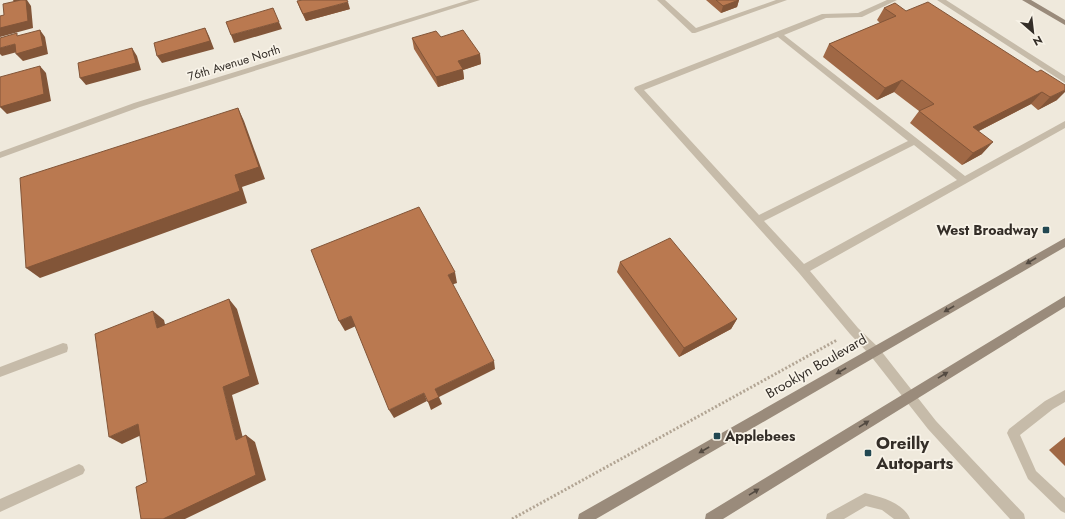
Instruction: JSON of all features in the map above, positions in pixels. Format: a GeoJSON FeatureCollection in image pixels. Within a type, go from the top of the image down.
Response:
{"type":"FeatureCollection","features":[{"type":"Feature","properties":{"kind":"main road"},"geometry":{"type":"LineString","coordinates":[[1026,0],[1065,24]]}},
{"type":"Feature","properties":{"kind":"main road","name":"Brooklyn Boulevard"},"geometry":{"type":"LineString","coordinates":[[584,519],[1062,243]]}},
{"type":"Feature","properties":{"kind":"main road"},"geometry":{"type":"LineString","coordinates":[[710,519],[1065,301]]}},
{"type":"Feature","properties":{"kind":"street","name":"76th Avenue North"},"geometry":{"type":"LineString","coordinates":[[0,154],[137,105],[476,0]]}},
{"type":"Feature","properties":{"kind":"street"},"geometry":{"type":"LineString","coordinates":[[662,0],[695,31],[784,0]]}},
{"type":"Feature","properties":{"kind":"street"},"geometry":{"type":"LineString","coordinates":[[893,0],[859,15],[825,16],[638,89],[803,270],[854,331],[874,351],[932,425],[1019,519]]}},
{"type":"Feature","properties":{"kind":"street"},"geometry":{"type":"LineString","coordinates":[[941,0],[1065,80]]}},
{"type":"Feature","properties":{"kind":"street"},"geometry":{"type":"LineString","coordinates":[[780,34],[964,180]]}},
{"type":"Feature","properties":{"kind":"street"},"geometry":{"type":"LineString","coordinates":[[803,270],[1065,124]]}},
{"type":"Feature","properties":{"kind":"street"},"geometry":{"type":"LineString","coordinates":[[758,220],[915,141]]}},
{"type":"Feature","properties":{"kind":"street"},"geometry":{"type":"LineString","coordinates":[[0,372],[63,348]]}},
{"type":"Feature","properties":{"kind":"street"},"geometry":{"type":"LineString","coordinates":[[1065,396],[1049,405],[1013,433],[1032,475],[1065,507]]}},
{"type":"Feature","properties":{"kind":"street"},"geometry":{"type":"LineString","coordinates":[[0,506],[79,470]]}},
{"type":"Feature","properties":{"kind":"street"},"geometry":{"type":"LineString","coordinates":[[832,519],[865,499],[885,504],[904,519]]}},
{"type":"Feature","properties":{"kind":"path"},"geometry":{"type":"LineString","coordinates":[[512,519],[837,340]]}},
{"type":"Feature","properties":{"kind":"building"},"geometry":{"type":"Polygon","coordinates":[[[26,0],[28,21],[0,28],[0,16],[4,15],[3,4],[26,0]]]}},
{"type":"Feature","properties":{"kind":"building"},"geometry":{"type":"Polygon","coordinates":[[[347,0],[348,2],[303,14],[297,1],[347,0]]]}},
{"type":"Feature","properties":{"kind":"building"},"geometry":{"type":"Polygon","coordinates":[[[716,0],[739,0],[723,6],[716,0]]]}},
{"type":"Feature","properties":{"kind":"building"},"geometry":{"type":"Polygon","coordinates":[[[928,2],[1037,72],[1041,70],[1065,85],[1065,90],[1050,97],[1042,92],[973,127],[993,142],[973,153],[919,111],[934,104],[902,80],[885,88],[829,44],[896,16],[884,8],[895,3],[906,11],[928,2]]]}},
{"type":"Feature","properties":{"kind":"building"},"geometry":{"type":"Polygon","coordinates":[[[273,8],[279,22],[231,35],[226,22],[273,8]]]}},
{"type":"Feature","properties":{"kind":"building"},"geometry":{"type":"Polygon","coordinates":[[[205,28],[210,41],[157,56],[154,43],[205,28]]]}},
{"type":"Feature","properties":{"kind":"building"},"geometry":{"type":"Polygon","coordinates":[[[40,30],[43,46],[16,54],[15,44],[0,48],[0,38],[17,33],[17,36],[40,30]]]}},
{"type":"Feature","properties":{"kind":"building"},"geometry":{"type":"Polygon","coordinates":[[[463,30],[480,54],[458,61],[463,69],[436,77],[412,38],[436,31],[441,37],[463,30]]]}},
{"type":"Feature","properties":{"kind":"building"},"geometry":{"type":"Polygon","coordinates":[[[132,48],[136,63],[80,78],[78,63],[132,48]]]}},
{"type":"Feature","properties":{"kind":"building"},"geometry":{"type":"Polygon","coordinates":[[[40,66],[44,94],[0,107],[0,77],[40,66]]]}},
{"type":"Feature","properties":{"kind":"building"},"geometry":{"type":"Polygon","coordinates":[[[238,108],[259,167],[235,175],[240,191],[26,268],[20,178],[238,108]]]}},
{"type":"Feature","properties":{"kind":"building"},"geometry":{"type":"Polygon","coordinates":[[[419,207],[455,272],[448,275],[494,361],[435,389],[439,397],[428,402],[424,393],[389,410],[351,316],[339,321],[311,250],[419,207]]]}},
{"type":"Feature","properties":{"kind":"building"},"geometry":{"type":"Polygon","coordinates":[[[670,238],[737,319],[684,348],[620,262],[670,238]]]}},
{"type":"Feature","properties":{"kind":"building"},"geometry":{"type":"Polygon","coordinates":[[[229,299],[250,376],[223,387],[236,440],[246,435],[256,475],[163,519],[141,519],[136,487],[147,482],[138,424],[109,437],[95,334],[153,311],[157,328],[229,299]]]}},
{"type":"Feature","properties":{"kind":"place","name":"West Broadway"},"geometry":{"type":"Point","coordinates":[1046,230]}},
{"type":"Feature","properties":{"kind":"place","name":"Applebees"},"geometry":{"type":"Point","coordinates":[717,436]}},
{"type":"Feature","properties":{"kind":"place","name":"Oreilly Autoparts"},"geometry":{"type":"Point","coordinates":[868,453]}}]}
